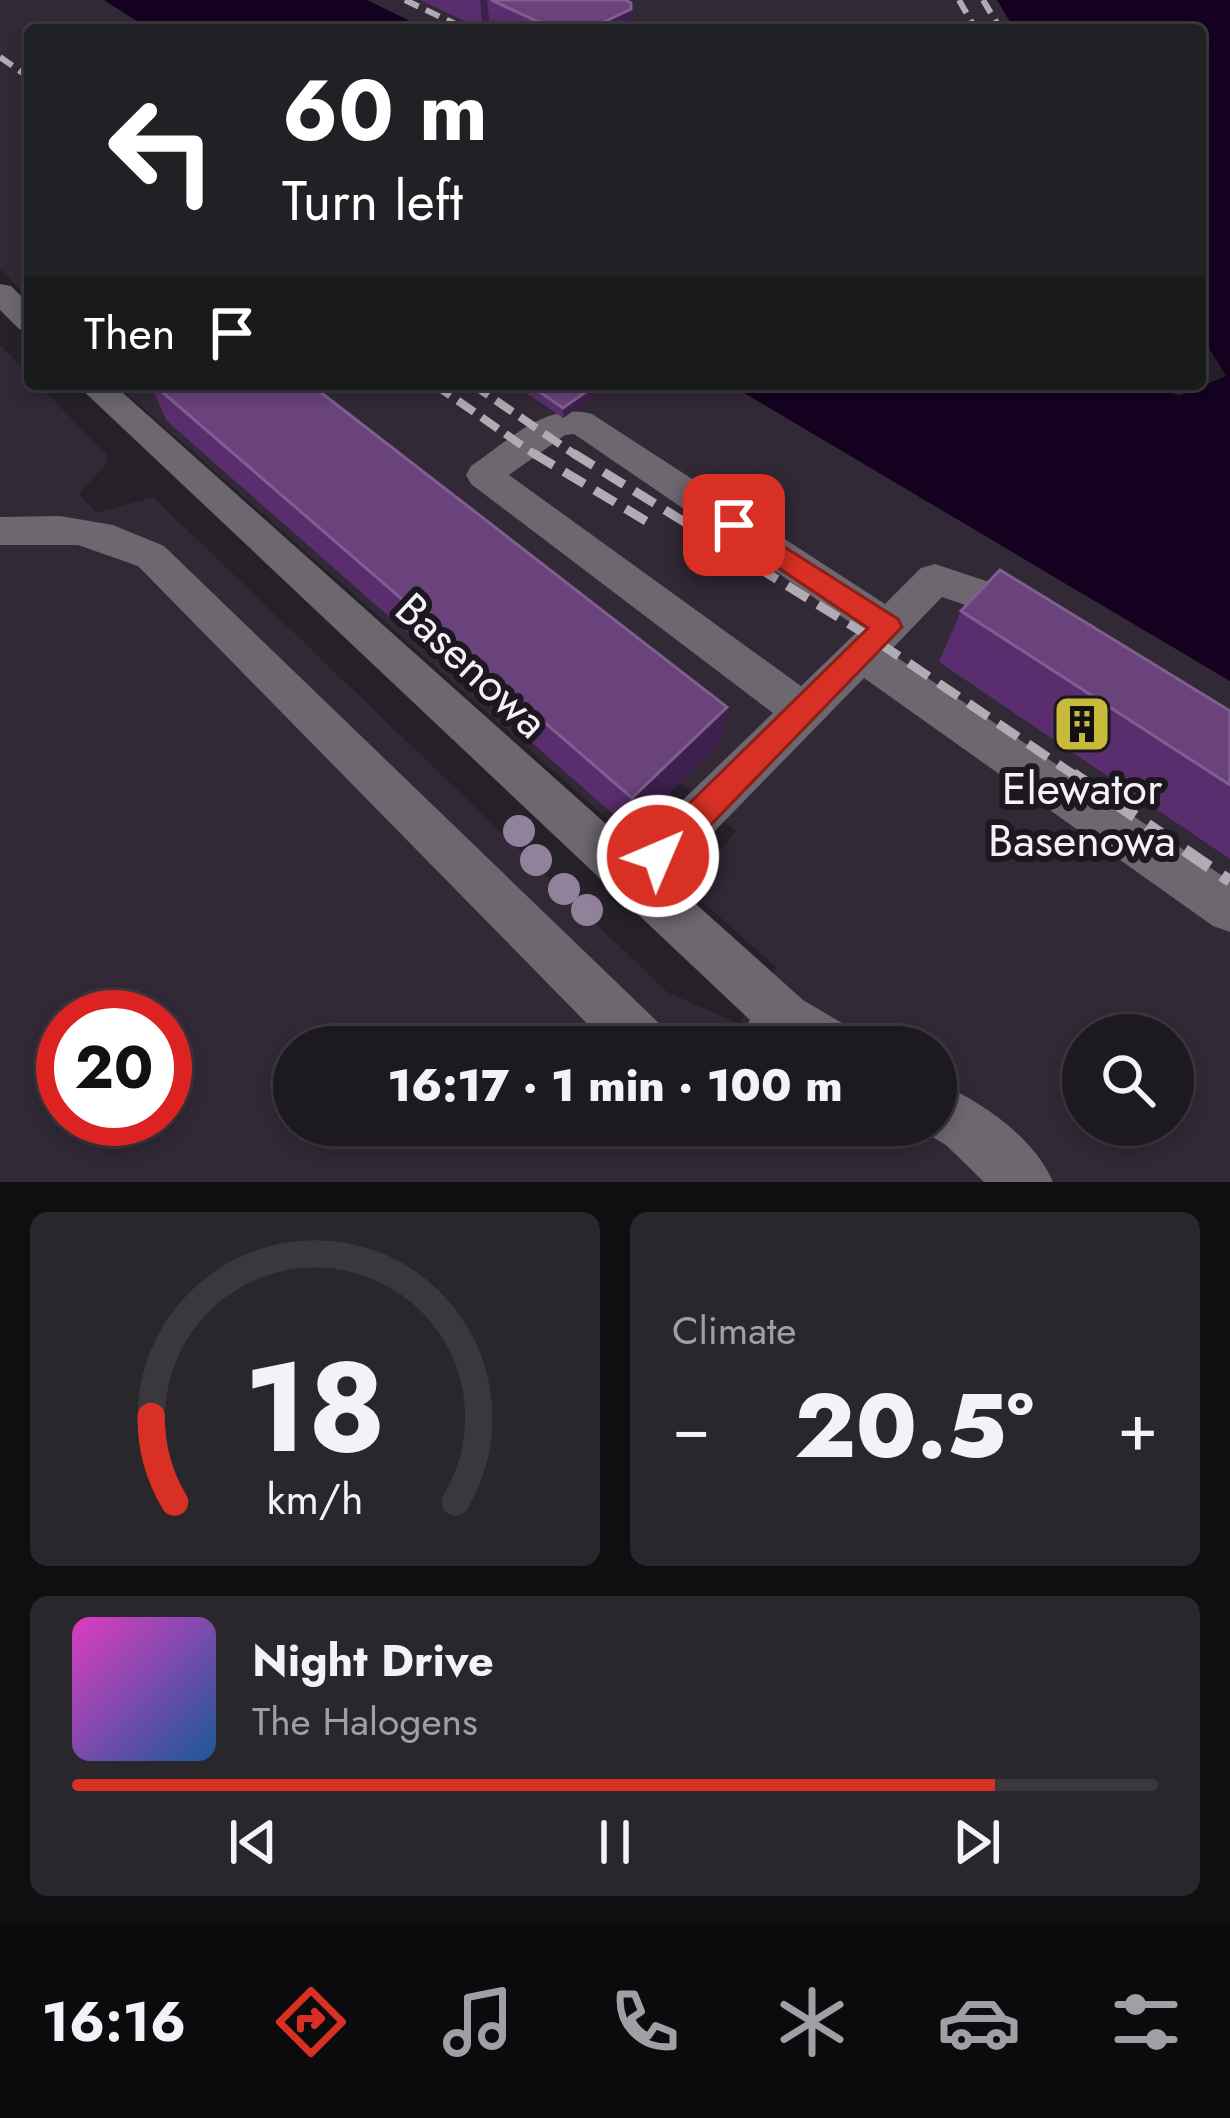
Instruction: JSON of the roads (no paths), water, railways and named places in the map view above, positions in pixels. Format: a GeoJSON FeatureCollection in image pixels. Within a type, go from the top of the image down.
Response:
{"type":"FeatureCollection","features":[{"type":"Feature","properties":{"kind":"lane"},"geometry":{"type":"LineString","coordinates":[[0,293],[24,316]]}},
{"type":"Feature","properties":{"kind":"lane","name":"Basenowa"},"geometry":{"type":"LineString","coordinates":[[100,390],[633,881],[767,1026]]}},
{"type":"Feature","properties":{"kind":"lane"},"geometry":{"type":"LineString","coordinates":[[803,711],[484,476],[557,424],[580,422],[1230,909]]}},
{"type":"Feature","properties":{"kind":"lane"},"geometry":{"type":"LineString","coordinates":[[0,531],[60,528],[113,534],[152,556],[626,1026]]}},
{"type":"Feature","properties":{"kind":"lane"},"geometry":{"type":"LineString","coordinates":[[633,881],[935,579],[1055,620]]}},
{"type":"Feature","properties":{"kind":"lane"},"geometry":{"type":"LineString","coordinates":[[957,1121],[1025,1182]]}},
{"type":"Feature","properties":{"kind":"railway"},"geometry":{"type":"LineString","coordinates":[[405,0],[455,24]]}},
{"type":"Feature","properties":{"kind":"railway"},"geometry":{"type":"LineString","coordinates":[[959,0],[973,24]]}},
{"type":"Feature","properties":{"kind":"railway"},"geometry":{"type":"LineString","coordinates":[[983,0],[997,24]]}},
{"type":"Feature","properties":{"kind":"railway"},"geometry":{"type":"LineString","coordinates":[[0,57],[24,74]]}},
{"type":"Feature","properties":{"kind":"railway"},"geometry":{"type":"LineString","coordinates":[[443,390],[537,456]]}},
{"type":"Feature","properties":{"kind":"railway"},"geometry":{"type":"LineString","coordinates":[[481,390],[577,456]]}},
{"type":"Feature","properties":{"kind":"railway"},"geometry":{"type":"LineString","coordinates":[[533,453],[656,527]]}},
{"type":"Feature","properties":{"kind":"railway"},"geometry":{"type":"LineString","coordinates":[[573,453],[875,640],[1077,777]]}},
{"type":"Feature","properties":{"kind":"railway"},"geometry":{"type":"LineString","coordinates":[[1073,774],[1230,881]]}},
{"type":"Feature","properties":{"kind":"place","name":"Elewator Basenowa"},"geometry":{"type":"Point","coordinates":[1082,724]}}]}
